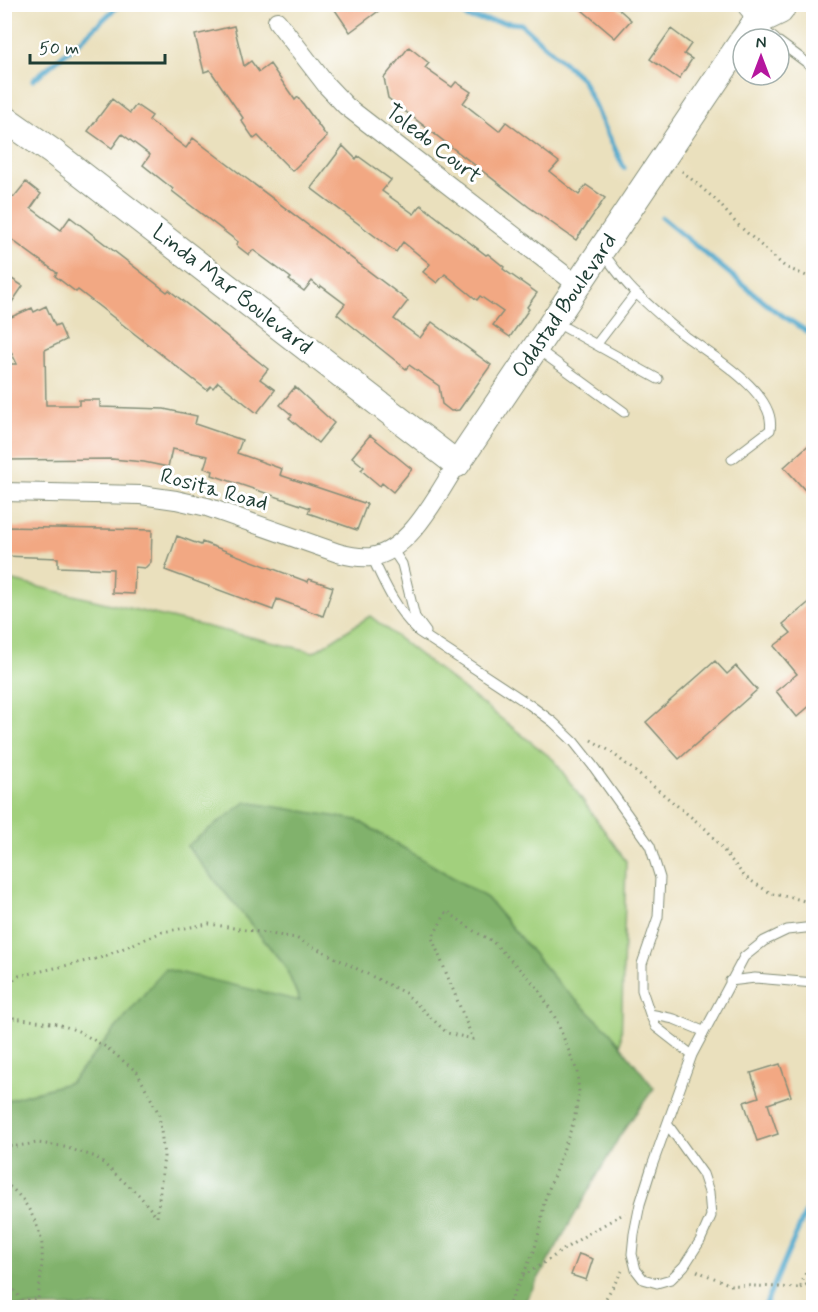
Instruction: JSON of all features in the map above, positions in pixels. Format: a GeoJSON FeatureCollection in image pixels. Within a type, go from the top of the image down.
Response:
{"type":"FeatureCollection","features":[{"type":"Feature","properties":{"kind":"street","name":"Oddstad Boulevard"},"geometry":{"type":"LineString","coordinates":[[372,557],[392,549],[411,532],[602,252],[747,22],[780,11],[784,4]]}},
{"type":"Feature","properties":{"kind":"street","name":"Toledo Court"},"geometry":{"type":"LineString","coordinates":[[277,21],[327,86],[346,106],[579,286]]}},
{"type":"Feature","properties":{"kind":"street","name":"Linda Mar Boulevard"},"geometry":{"type":"LineString","coordinates":[[4,118],[54,153],[457,464]]}},
{"type":"Feature","properties":{"kind":"street","name":"Rosita Road"},"geometry":{"type":"LineString","coordinates":[[4,492],[141,495],[176,500],[207,507],[338,553],[372,557]]}},
{"type":"Feature","properties":{"kind":"lane"},"geometry":{"type":"LineString","coordinates":[[791,51],[813,68]]}},
{"type":"Feature","properties":{"kind":"lane"},"geometry":{"type":"LineString","coordinates":[[602,252],[636,293],[682,333],[740,376],[768,412],[772,423],[770,430],[732,459]]}},
{"type":"Feature","properties":{"kind":"lane"},"geometry":{"type":"LineString","coordinates":[[596,345],[636,293]]}},
{"type":"Feature","properties":{"kind":"lane"},"geometry":{"type":"LineString","coordinates":[[554,322],[658,379]]}},
{"type":"Feature","properties":{"kind":"lane"},"geometry":{"type":"LineString","coordinates":[[536,348],[624,412]]}},
{"type":"Feature","properties":{"kind":"lane"},"geometry":{"type":"LineString","coordinates":[[392,549],[402,564],[416,617],[423,630],[434,640]]}},
{"type":"Feature","properties":{"kind":"lane"},"geometry":{"type":"LineString","coordinates":[[372,557],[397,608],[418,632],[434,640],[530,705],[561,730],[593,765],[650,846],[660,878],[658,917],[642,964],[642,990],[656,1028],[692,1055]]}},
{"type":"Feature","properties":{"kind":"lane"},"geometry":{"type":"LineString","coordinates":[[668,1125],[703,1174],[709,1192],[711,1216],[700,1241],[684,1266],[671,1279],[657,1283],[644,1279],[636,1270],[632,1254],[640,1204],[692,1055],[744,957],[764,940],[788,930],[813,927]]}},
{"type":"Feature","properties":{"kind":"lane"},"geometry":{"type":"LineString","coordinates":[[730,981],[755,978],[813,983]]}},
{"type":"Feature","properties":{"kind":"lane"},"geometry":{"type":"LineString","coordinates":[[650,1014],[674,1019],[703,1031]]}},
{"type":"Feature","properties":{"kind":"path"},"geometry":{"type":"LineString","coordinates":[[664,156],[717,201],[736,223],[785,267],[813,279]]}},
{"type":"Feature","properties":{"kind":"path"},"geometry":{"type":"LineString","coordinates":[[561,730],[587,737],[610,751],[707,830],[745,877],[772,894],[813,904]]}},
{"type":"Feature","properties":{"kind":"path"},"geometry":{"type":"LineString","coordinates":[[4,987],[20,976],[100,958],[162,932],[209,924],[296,938],[405,993],[447,1034],[473,1039],[432,938],[447,911],[474,931],[492,940],[537,987],[556,1019],[577,1071],[579,1092],[574,1121],[544,1202],[542,1225],[534,1251],[507,1308]]}},
{"type":"Feature","properties":{"kind":"path"},"geometry":{"type":"LineString","coordinates":[[4,1026],[14,1018],[58,1024],[78,1031],[106,1047],[137,1072],[159,1114],[164,1156],[157,1217],[139,1195],[96,1157],[61,1146],[37,1143],[4,1145]]}},
{"type":"Feature","properties":{"kind":"path"},"geometry":{"type":"LineString","coordinates":[[4,1184],[11,1186],[30,1210],[42,1244],[38,1299],[22,1300],[4,1278]]}},
{"type":"Feature","properties":{"kind":"path"},"geometry":{"type":"LineString","coordinates":[[522,1277],[589,1233],[640,1204]]}},
{"type":"Feature","properties":{"kind":"path"},"geometry":{"type":"LineString","coordinates":[[800,1288],[813,1251]]}},
{"type":"Feature","properties":{"kind":"path"},"geometry":{"type":"LineString","coordinates":[[600,1308],[632,1254]]}},
{"type":"Feature","properties":{"kind":"path"},"geometry":{"type":"LineString","coordinates":[[684,1266],[731,1285],[800,1288],[813,1281]]}},
{"type":"Feature","properties":{"kind":"green space"},"geometry":{"type":"Polygon","coordinates":[[[5,579],[314,652],[370,616],[554,760],[626,861],[621,1045],[559,984],[487,898],[357,820],[187,846],[285,966],[300,1002],[165,969],[71,1082],[5,1101],[5,579]]]}},
{"type":"Feature","properties":{"kind":"green space"},"geometry":{"type":"Polygon","coordinates":[[[246,802],[357,820],[487,898],[559,984],[610,1032],[654,1088],[621,1134],[522,1307],[5,1307],[5,1101],[71,1082],[165,969],[300,1001],[285,966],[187,846],[246,802]]]}},
{"type":"Feature","properties":{"kind":"building"},"geometry":{"type":"Polygon","coordinates":[[[331,4],[388,4],[350,32],[331,4]]]}},
{"type":"Feature","properties":{"kind":"building"},"geometry":{"type":"Polygon","coordinates":[[[575,4],[613,4],[631,20],[615,38],[575,4]]]}},
{"type":"Feature","properties":{"kind":"building"},"geometry":{"type":"Polygon","coordinates":[[[234,26],[244,66],[251,61],[259,72],[270,64],[295,100],[298,97],[327,137],[292,171],[258,136],[254,139],[241,120],[243,118],[210,70],[204,72],[195,35],[234,26]]]}},
{"type":"Feature","properties":{"kind":"building"},"geometry":{"type":"Polygon","coordinates":[[[671,29],[691,44],[684,54],[692,59],[679,79],[650,59],[671,29]]]}},
{"type":"Feature","properties":{"kind":"building"},"geometry":{"type":"Polygon","coordinates":[[[409,47],[429,63],[425,68],[452,87],[456,82],[471,92],[463,103],[499,131],[506,122],[559,162],[550,172],[579,195],[586,185],[605,198],[576,240],[529,207],[388,98],[384,78],[409,47]]]}},
{"type":"Feature","properties":{"kind":"building"},"geometry":{"type":"Polygon","coordinates":[[[112,99],[130,113],[136,105],[152,116],[149,120],[186,148],[193,138],[408,301],[394,319],[420,338],[432,322],[491,365],[459,410],[451,411],[442,404],[439,386],[409,365],[406,369],[337,314],[345,304],[321,286],[320,288],[312,281],[304,291],[289,280],[291,278],[253,250],[249,255],[236,245],[238,242],[172,191],[173,189],[143,165],[150,155],[122,134],[112,148],[88,131],[112,99]]]}},
{"type":"Feature","properties":{"kind":"building"},"geometry":{"type":"Polygon","coordinates":[[[343,146],[356,159],[358,156],[391,180],[382,191],[414,214],[421,205],[537,293],[510,337],[493,325],[503,312],[480,296],[477,300],[445,274],[437,283],[423,272],[430,264],[403,242],[396,252],[311,188],[343,146]]]}},
{"type":"Feature","properties":{"kind":"building"},"geometry":{"type":"Polygon","coordinates":[[[26,182],[41,194],[31,208],[61,230],[70,217],[167,292],[169,290],[268,369],[260,379],[275,390],[257,413],[218,382],[213,388],[211,386],[207,390],[78,290],[76,292],[55,276],[57,273],[4,234],[4,189],[14,197],[26,182]]]}},
{"type":"Feature","properties":{"kind":"building"},"geometry":{"type":"Polygon","coordinates":[[[4,274],[23,286],[4,314],[4,274]]]}},
{"type":"Feature","properties":{"kind":"building"},"geometry":{"type":"Polygon","coordinates":[[[46,306],[55,326],[59,324],[66,340],[45,350],[46,405],[79,405],[79,400],[100,400],[100,407],[164,409],[197,416],[195,424],[242,440],[237,453],[282,469],[280,475],[367,504],[357,530],[308,513],[310,508],[212,475],[213,471],[204,468],[208,456],[172,449],[168,467],[112,459],[5,460],[4,373],[6,373],[6,364],[17,364],[4,338],[4,320],[32,308],[34,312],[46,306]]]}},
{"type":"Feature","properties":{"kind":"building"},"geometry":{"type":"Polygon","coordinates":[[[295,387],[334,423],[318,443],[289,418],[292,415],[280,405],[295,387]]]}},
{"type":"Feature","properties":{"kind":"building"},"geometry":{"type":"Polygon","coordinates":[[[370,435],[412,469],[393,492],[382,483],[380,486],[361,470],[364,467],[352,457],[370,435]]]}},
{"type":"Feature","properties":{"kind":"building"},"geometry":{"type":"Polygon","coordinates":[[[813,441],[813,499],[784,467],[813,441]]]}},
{"type":"Feature","properties":{"kind":"building"},"geometry":{"type":"Polygon","coordinates":[[[4,527],[152,530],[151,562],[145,568],[135,567],[134,594],[112,593],[113,569],[58,567],[58,558],[4,556],[4,527]]]}},
{"type":"Feature","properties":{"kind":"building"},"geometry":{"type":"Polygon","coordinates":[[[177,536],[201,545],[202,542],[308,582],[309,579],[333,587],[323,616],[277,599],[273,610],[165,570],[177,536]]]}},
{"type":"Feature","properties":{"kind":"building"},"geometry":{"type":"Polygon","coordinates":[[[813,599],[813,703],[797,717],[776,691],[797,674],[774,646],[791,633],[783,624],[813,599]]]}},
{"type":"Feature","properties":{"kind":"building"},"geometry":{"type":"Polygon","coordinates":[[[715,661],[727,674],[736,666],[757,690],[679,759],[646,722],[715,661]]]}},
{"type":"Feature","properties":{"kind":"building"},"geometry":{"type":"Polygon","coordinates":[[[780,1064],[791,1096],[768,1104],[778,1134],[757,1141],[744,1102],[759,1097],[751,1073],[780,1064]]]}},
{"type":"Feature","properties":{"kind":"building"},"geometry":{"type":"Polygon","coordinates":[[[579,1254],[593,1259],[586,1280],[571,1275],[579,1254]]]}},
{"type":"Feature","properties":{"kind":"waterway"},"geometry":{"type":"LineString","coordinates":[[33,80],[120,4]]}},
{"type":"Feature","properties":{"kind":"waterway"},"geometry":{"type":"LineString","coordinates":[[457,4],[468,18],[521,24],[582,79],[624,168]]}},
{"type":"Feature","properties":{"kind":"waterway"},"geometry":{"type":"LineString","coordinates":[[662,218],[774,310],[814,336]]}},
{"type":"Feature","properties":{"kind":"waterway"},"geometry":{"type":"LineString","coordinates":[[764,1308],[814,1193]]}}]}
